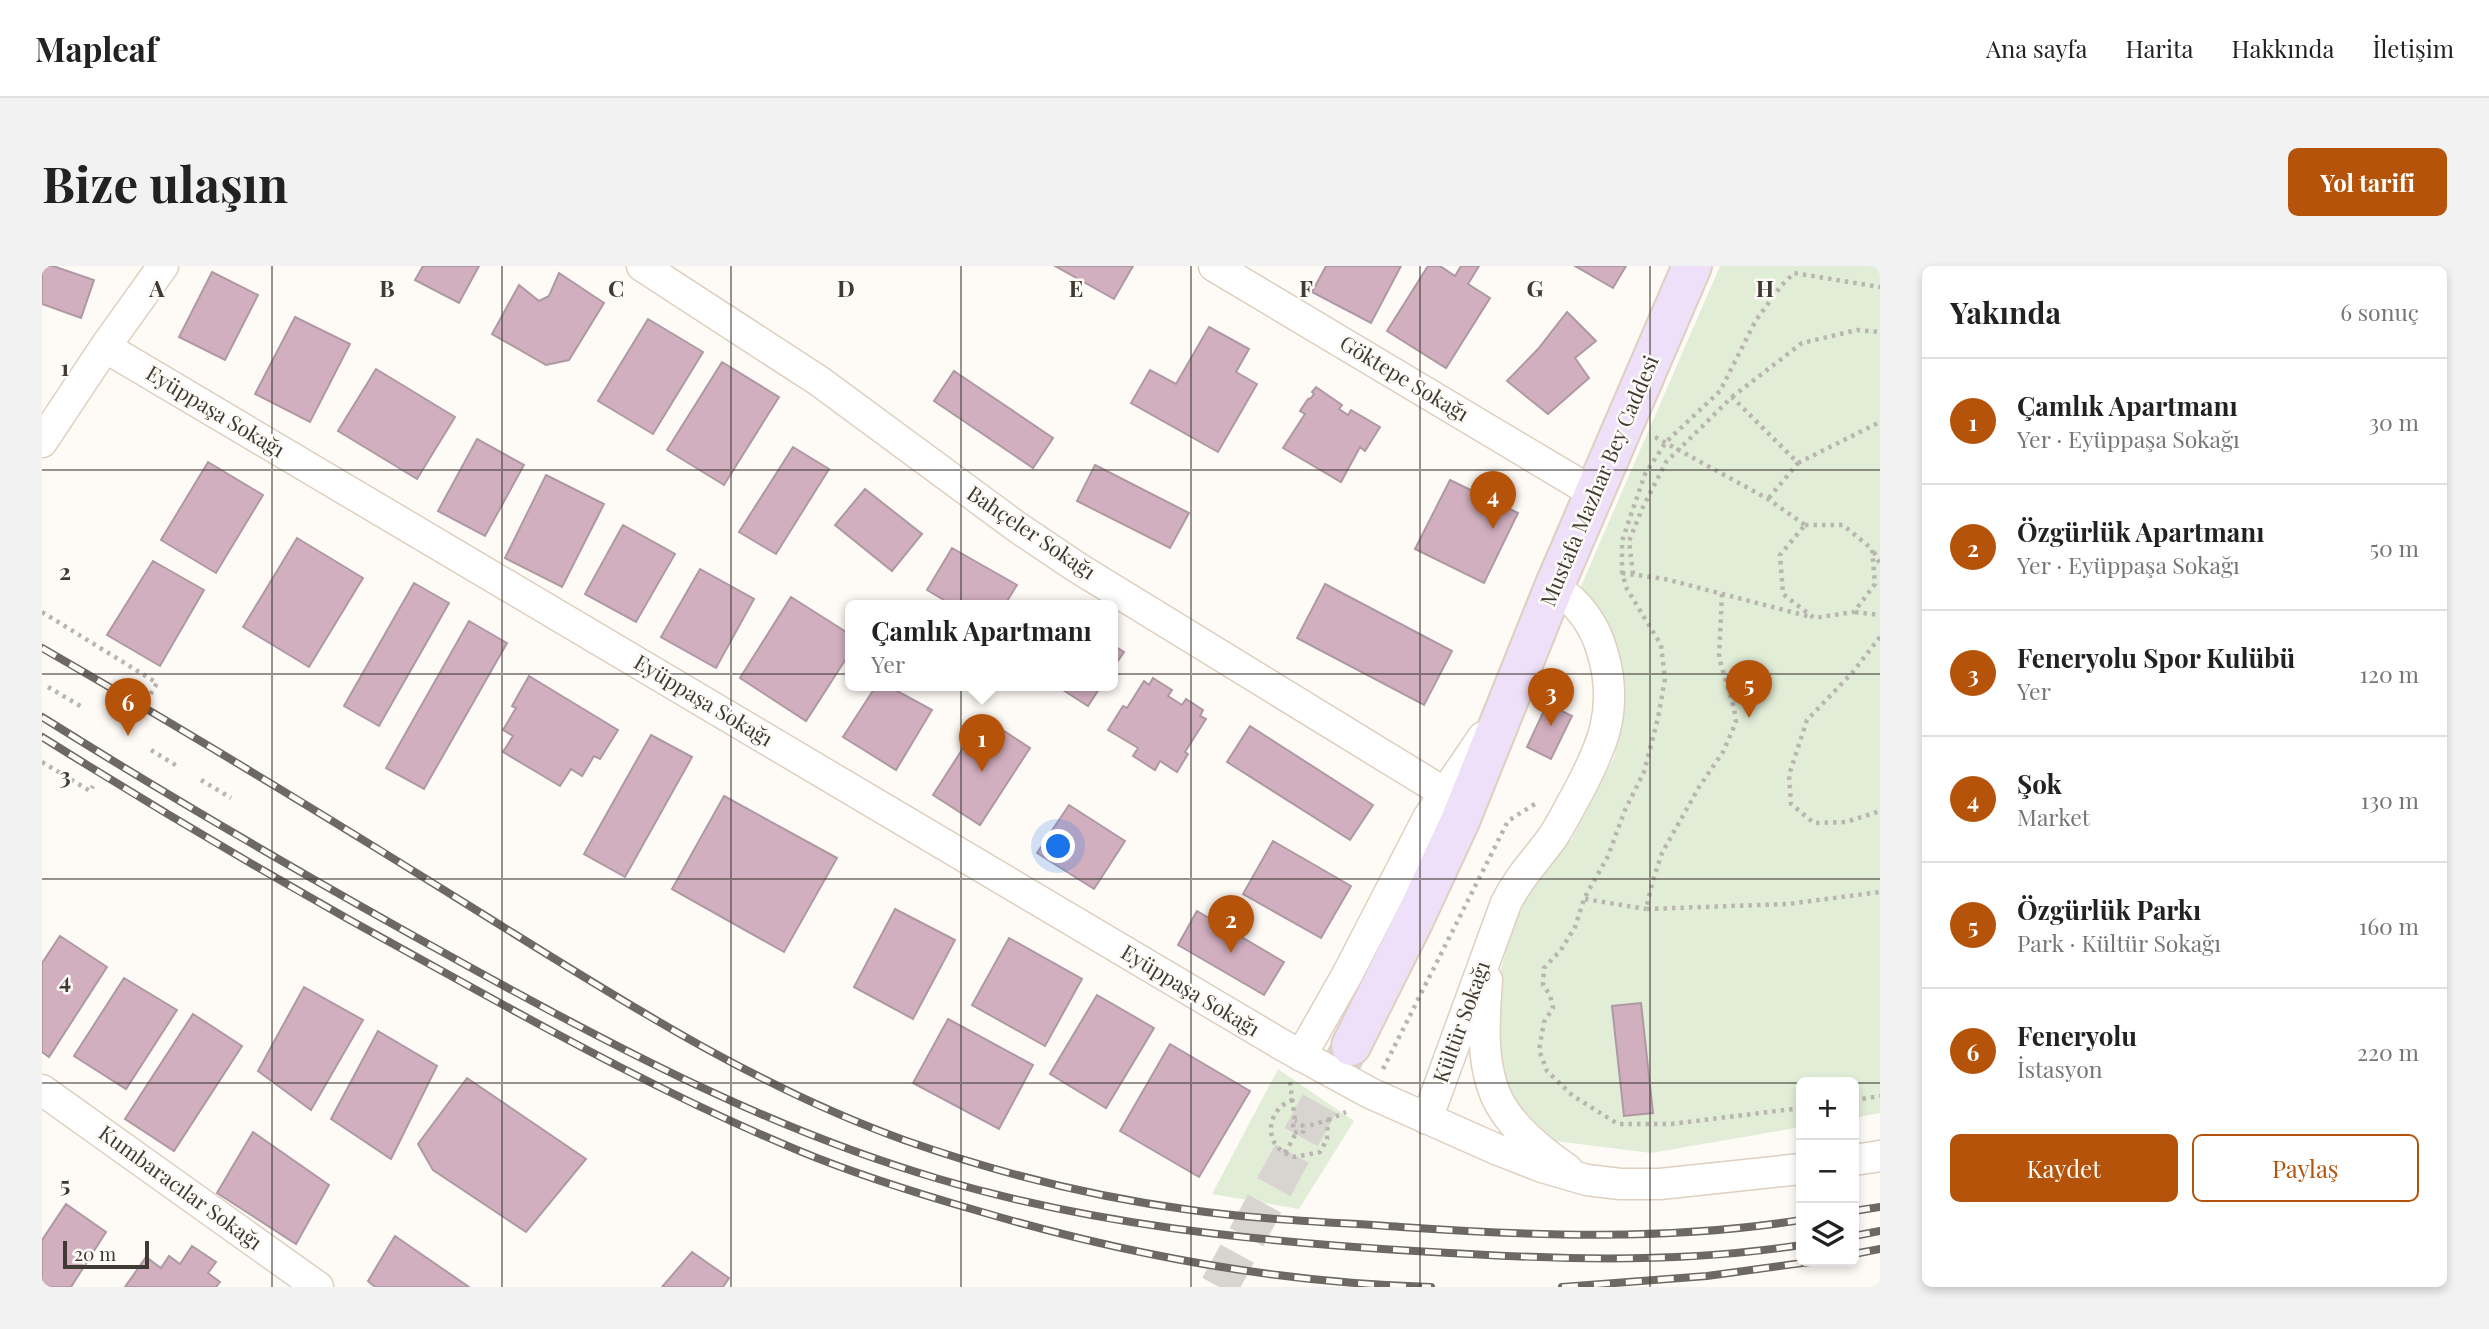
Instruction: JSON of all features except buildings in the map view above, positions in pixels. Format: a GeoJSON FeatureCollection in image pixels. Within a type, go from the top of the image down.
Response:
{"type":"FeatureCollection","features":[{"type":"Feature","properties":{"kind":"main road","name":"Mustafa Mazhar Bey Caddesi"},"geometry":{"type":"LineString","coordinates":[[1351,1046],[1414,920],[1455,799],[1510,697],[1594,492],[1692,266]]}},
{"type":"Feature","properties":{"kind":"street"},"geometry":{"type":"LineString","coordinates":[[42,442],[163,266]]}},
{"type":"Feature","properties":{"kind":"street","name":"Bahçeler Sokağı"},"geometry":{"type":"LineString","coordinates":[[642,266],[819,382],[1078,568],[1455,799]]}},
{"type":"Feature","properties":{"kind":"street","name":"Göktepe Sokağı"},"geometry":{"type":"LineString","coordinates":[[1214,266],[1594,492]]}},
{"type":"Feature","properties":{"kind":"street","name":"Eyüppaşa Sokağı"},"geometry":{"type":"LineString","coordinates":[[105,347],[1292,1051],[1370,1093],[1440,1124]]}},
{"type":"Feature","properties":{"kind":"street","name":"Kültür Sokağı"},"geometry":{"type":"LineString","coordinates":[[1440,1124],[1489,948],[1506,903],[1517,882],[1554,836],[1598,754],[1608,720],[1609,684],[1598,639],[1589,621],[1575,603],[1554,587]]}},
{"type":"Feature","properties":{"kind":"street","name":"Mustafa Mazhar Bey Caddesi"},"geometry":{"type":"LineString","coordinates":[[1292,1051],[1352,965],[1428,818],[1455,799]]}},
{"type":"Feature","properties":{"kind":"street"},"geometry":{"type":"LineString","coordinates":[[1489,948],[1485,1030],[1487,1060],[1494,1091],[1504,1111],[1523,1132],[1558,1163],[1587,1180]]}},
{"type":"Feature","properties":{"kind":"street","name":"Kumbaracılar Sokağı"},"geometry":{"type":"LineString","coordinates":[[42,1090],[303,1283]]}},
{"type":"Feature","properties":{"kind":"street"},"geometry":{"type":"LineString","coordinates":[[1440,1124],[1471,1132],[1485,1126],[1493,1112],[1494,1091]]}},
{"type":"Feature","properties":{"kind":"street"},"geometry":{"type":"LineString","coordinates":[[1440,1124],[1527,1161],[1587,1180],[1620,1184],[1660,1184],[1796,1170]]}},
{"type":"Feature","properties":{"kind":"street"},"geometry":{"type":"LineString","coordinates":[[1859,1159],[1880,1156]]}},
{"type":"Feature","properties":{"kind":"path"},"geometry":{"type":"LineString","coordinates":[[1796,1109],[1671,1124],[1618,1124],[1573,1096],[1548,1071],[1539,1050],[1544,1022],[1553,1008],[1550,995],[1543,985],[1544,968],[1561,950],[1575,927],[1584,898],[1608,856],[1625,810],[1644,772],[1658,718],[1665,679],[1661,645],[1627,589],[1622,573],[1622,541],[1645,474],[1666,442],[1720,391],[1756,320],[1794,273],[1880,287]]}},
{"type":"Feature","properties":{"kind":"path"},"geometry":{"type":"LineString","coordinates":[[1633,575],[1629,541],[1666,462],[1679,449],[1732,397],[1802,343],[1857,330],[1880,332]]}},
{"type":"Feature","properties":{"kind":"path"},"geometry":{"type":"LineString","coordinates":[[1732,397],[1798,463]]}},
{"type":"Feature","properties":{"kind":"path"},"geometry":{"type":"LineString","coordinates":[[1769,499],[1798,463],[1880,422]]}},
{"type":"Feature","properties":{"kind":"path"},"geometry":{"type":"LineString","coordinates":[[1617,441],[1643,451],[1651,435],[1666,442],[1769,499],[1805,525],[1843,525],[1872,549],[1880,564]]}},
{"type":"Feature","properties":{"kind":"path"},"geometry":{"type":"LineString","coordinates":[[1805,525],[1780,555],[1783,594],[1814,618]]}},
{"type":"Feature","properties":{"kind":"path"},"geometry":{"type":"LineString","coordinates":[[1854,612],[1875,584],[1872,549]]}},
{"type":"Feature","properties":{"kind":"path"},"geometry":{"type":"LineString","coordinates":[[1622,573],[1665,579],[1814,618],[1854,612],[1880,615]]}},
{"type":"Feature","properties":{"kind":"path"},"geometry":{"type":"LineString","coordinates":[[1646,909],[1662,853],[1699,786],[1723,752],[1736,722],[1719,658],[1722,594]]}},
{"type":"Feature","properties":{"kind":"path"},"geometry":{"type":"LineString","coordinates":[[42,612],[157,683],[149,695]]}},
{"type":"Feature","properties":{"kind":"path"},"geometry":{"type":"LineString","coordinates":[[1880,638],[1852,673],[1807,720],[1789,775],[1791,804],[1814,823],[1846,822],[1880,811]]}},
{"type":"Feature","properties":{"kind":"path"},"geometry":{"type":"LineString","coordinates":[[48,687],[82,707]]}},
{"type":"Feature","properties":{"kind":"path"},"geometry":{"type":"LineString","coordinates":[[151,750],[177,766]]}},
{"type":"Feature","properties":{"kind":"path"},"geometry":{"type":"LineString","coordinates":[[42,762],[90,791],[93,786]]}},
{"type":"Feature","properties":{"kind":"path"},"geometry":{"type":"LineString","coordinates":[[201,780],[231,798]]}},
{"type":"Feature","properties":{"kind":"path"},"geometry":{"type":"LineString","coordinates":[[1370,1093],[1508,821],[1542,800]]}},
{"type":"Feature","properties":{"kind":"path"},"geometry":{"type":"LineString","coordinates":[[1584,898],[1646,909],[1788,904],[1880,892]]}},
{"type":"Feature","properties":{"kind":"path"},"geometry":{"type":"LineString","coordinates":[[1292,1051],[1293,1126],[1296,1133]]}},
{"type":"Feature","properties":{"kind":"path"},"geometry":{"type":"LineString","coordinates":[[1859,1099],[1880,1096]]}},
{"type":"Feature","properties":{"kind":"path"},"geometry":{"type":"LineString","coordinates":[[1293,1100],[1282,1103],[1274,1113],[1270,1130],[1273,1141],[1284,1153],[1295,1157],[1320,1152],[1327,1139],[1328,1120],[1305,1127],[1301,1134],[1296,1133]]}},
{"type":"Feature","properties":{"kind":"path"},"geometry":{"type":"LineString","coordinates":[[1295,1121],[1305,1127]]}},
{"type":"Feature","properties":{"kind":"path"},"geometry":{"type":"LineString","coordinates":[[1284,1153],[1296,1133]]}},
{"type":"Feature","properties":{"kind":"green space"},"geometry":{"type":"Polygon","coordinates":[[[1720,266],[1880,266],[1880,1113],[1859,1117],[1859,1077],[1796,1077],[1796,1128],[1651,1153],[1555,1141],[1517,1114],[1499,1081],[1497,984],[1523,886],[1572,839],[1615,756],[1623,679],[1578,593],[1720,266]]]}},
{"type":"Feature","properties":{"kind":"green space"},"geometry":{"type":"Polygon","coordinates":[[[1278,1069],[1354,1121],[1299,1209],[1212,1194],[1278,1069]]]}},
{"type":"Feature","properties":{"kind":"tunnel"},"geometry":{"type":"LineString","coordinates":[[1219,1287],[1351,1046]]}},
{"type":"Feature","properties":{"kind":"railway"},"geometry":{"type":"LineString","coordinates":[[42,648],[260,777],[684,1036],[792,1093],[847,1118],[939,1152],[1046,1183],[1118,1198],[1191,1210],[1270,1218],[1501,1233],[1601,1235],[1701,1231],[1796,1221]]}},
{"type":"Feature","properties":{"kind":"railway"},"geometry":{"type":"LineString","coordinates":[[42,717],[306,875],[638,1057],[816,1137],[939,1179],[997,1195],[1115,1219],[1234,1236],[1354,1247],[1512,1256],[1656,1258],[1704,1256],[1796,1246]]}},
{"type":"Feature","properties":{"kind":"railway"},"geometry":{"type":"LineString","coordinates":[[42,737],[290,886],[530,1020],[710,1111],[823,1160],[975,1210],[1143,1253],[1200,1264],[1315,1279],[1431,1287]]}},
{"type":"Feature","properties":{"kind":"railway"},"geometry":{"type":"LineString","coordinates":[[1859,1210],[1880,1207]]}},
{"type":"Feature","properties":{"kind":"railway"},"geometry":{"type":"LineString","coordinates":[[1859,1235],[1880,1231]]}},
{"type":"Feature","properties":{"kind":"railway"},"geometry":{"type":"LineString","coordinates":[[1859,1253],[1880,1249]]}},
{"type":"Feature","properties":{"kind":"railway"},"geometry":{"type":"LineString","coordinates":[[1562,1287],[1707,1276],[1796,1264]]}},
{"type":"Feature","properties":{"kind":"place","name":"Şok"},"geometry":{"type":"Point","coordinates":[1493,529]}},
{"type":"Feature","properties":{"kind":"place","name":"Özgürlük Parkı"},"geometry":{"type":"Point","coordinates":[1749,718]}},
{"type":"Feature","properties":{"kind":"place","name":"Feneryolu Spor Kulübü"},"geometry":{"type":"Point","coordinates":[1551,726]}},
{"type":"Feature","properties":{"kind":"place","name":"Feneryolu"},"geometry":{"type":"Point","coordinates":[128,736]}},
{"type":"Feature","properties":{"kind":"place","name":"Çamlık Apartmanı"},"geometry":{"type":"Point","coordinates":[982,772]}},
{"type":"Feature","properties":{"kind":"place","name":"Özgürlük Apartmanı"},"geometry":{"type":"Point","coordinates":[1231,953]}}]}
